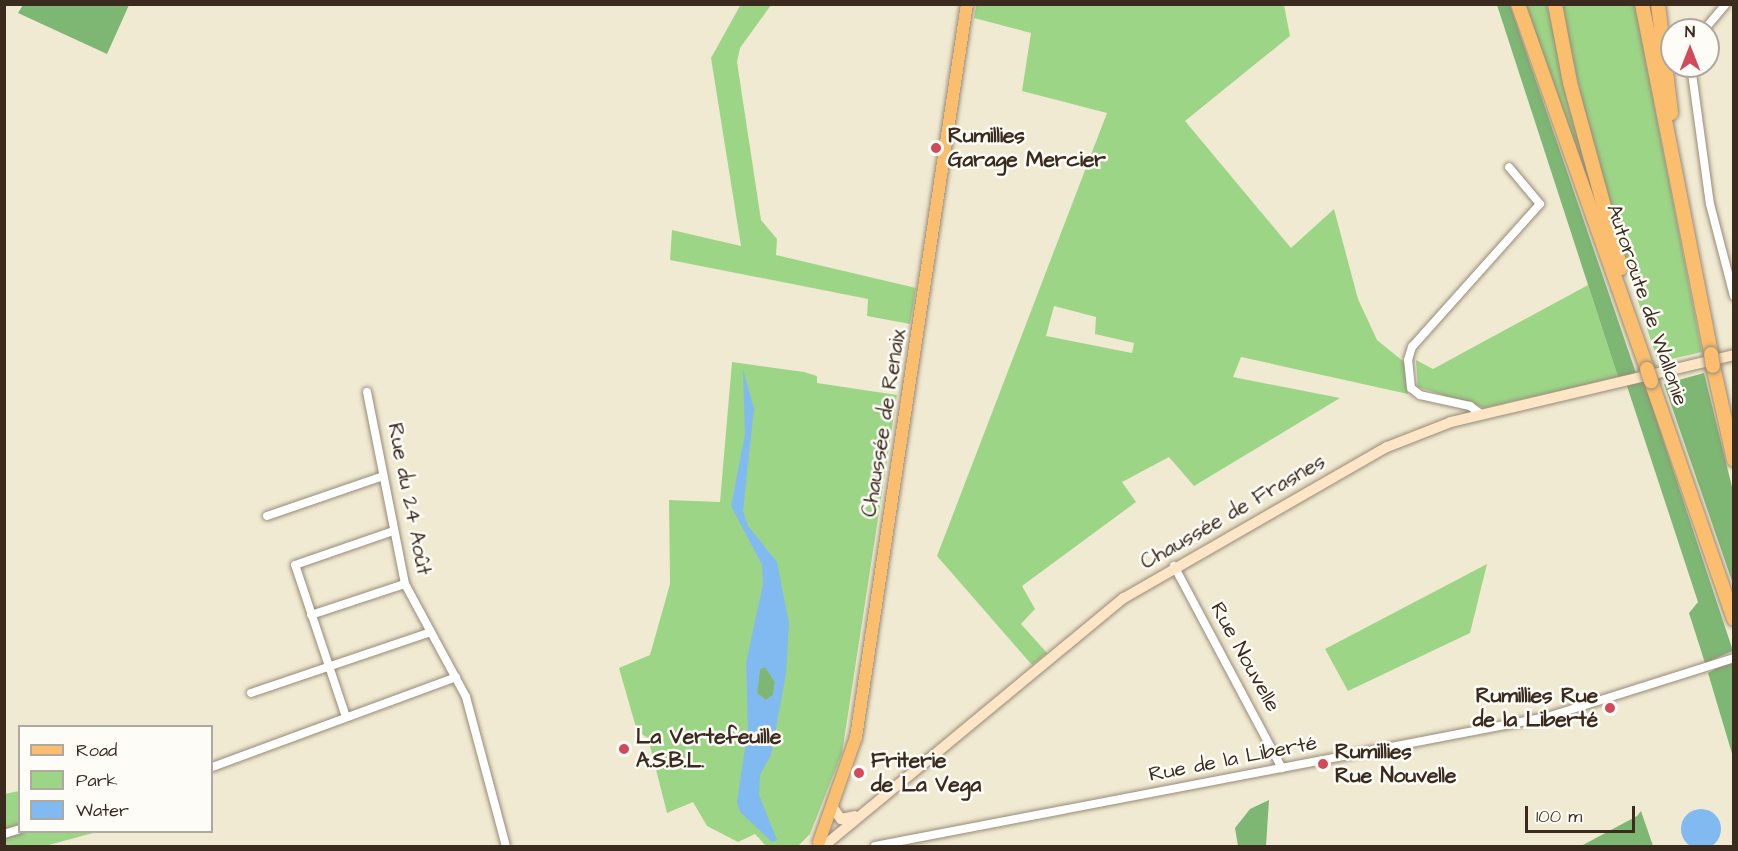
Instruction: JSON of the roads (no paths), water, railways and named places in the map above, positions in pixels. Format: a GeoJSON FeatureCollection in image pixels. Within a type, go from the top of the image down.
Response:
{"type":"FeatureCollection","features":[{"type":"Feature","properties":{"kind":"highway","name":"Autoroute de Wallonie"},"geometry":{"type":"LineString","coordinates":[[1518,4],[1734,619]]}},
{"type":"Feature","properties":{"kind":"highway"},"geometry":{"type":"LineString","coordinates":[[1555,4],[1629,318]]}},
{"type":"Feature","properties":{"kind":"highway","name":"Autoroute de Wallonie"},"geometry":{"type":"LineString","coordinates":[[1642,4],[1734,460]]}},
{"type":"Feature","properties":{"kind":"highway"},"geometry":{"type":"LineString","coordinates":[[1658,4],[1671,154]]}},
{"type":"Feature","properties":{"kind":"main road","name":"Chaussée de Renaix"},"geometry":{"type":"LineString","coordinates":[[820,845],[856,736],[968,4]]}},
{"type":"Feature","properties":{"kind":"main road","name":"Chaussée de Frasnes"},"geometry":{"type":"LineString","coordinates":[[820,845],[1124,598],[1174,565],[1396,442],[1482,415],[1734,355]]}},
{"type":"Feature","properties":{"kind":"main road"},"geometry":{"type":"LineString","coordinates":[[833,808],[845,820],[861,814]]}},
{"type":"Feature","properties":{"kind":"street"},"geometry":{"type":"LineString","coordinates":[[1714,18],[1726,4]]}},
{"type":"Feature","properties":{"kind":"street"},"geometry":{"type":"LineString","coordinates":[[1693,78],[1710,204],[1734,296]]}},
{"type":"Feature","properties":{"kind":"street"},"geometry":{"type":"LineString","coordinates":[[1482,415],[1470,406],[1420,395],[1411,388],[1408,360],[1412,347],[1540,204],[1509,167]]}},
{"type":"Feature","properties":{"kind":"street","name":"Rue du 24 Août"},"geometry":{"type":"LineString","coordinates":[[367,392],[405,584],[456,677],[473,718],[506,846]]}},
{"type":"Feature","properties":{"kind":"street"},"geometry":{"type":"LineString","coordinates":[[267,516],[383,477]]}},
{"type":"Feature","properties":{"kind":"street"},"geometry":{"type":"LineString","coordinates":[[346,717],[295,565],[393,531]]}},
{"type":"Feature","properties":{"kind":"street","name":"Rue Nouvelle"},"geometry":{"type":"LineString","coordinates":[[1174,565],[1282,768]]}},
{"type":"Feature","properties":{"kind":"street"},"geometry":{"type":"LineString","coordinates":[[311,615],[405,584]]}},
{"type":"Feature","properties":{"kind":"street"},"geometry":{"type":"LineString","coordinates":[[251,693],[431,632]]}},
{"type":"Feature","properties":{"kind":"street","name":"Rue de la Liberté"},"geometry":{"type":"LineString","coordinates":[[875,846],[1555,715],[1734,658]]}},
{"type":"Feature","properties":{"kind":"street"},"geometry":{"type":"LineString","coordinates":[[213,767],[456,677]]}},
{"type":"Feature","properties":{"kind":"water"},"geometry":{"type":"Polygon","coordinates":[[[743,369],[754,409],[743,511],[748,526],[777,562],[789,623],[786,674],[771,755],[760,775],[759,795],[777,840],[772,842],[740,812],[737,802],[748,728],[746,663],[763,584],[762,565],[731,506],[745,434],[743,369]],[[765,667],[760,669],[757,693],[766,700],[773,695],[775,682],[765,667]]]}},
{"type":"Feature","properties":{"kind":"water"},"geometry":{"type":"Polygon","coordinates":[[[1701,809],[1709,810],[1715,815],[1720,821],[1720,837],[1715,843],[1709,848],[1701,849],[1693,848],[1687,843],[1682,837],[1681,829],[1682,821],[1687,815],[1693,810],[1701,809]]]}},
{"type":"Feature","properties":{"kind":"place","name":"Rumillies Garage Mercier"},"geometry":{"type":"Point","coordinates":[936,148]}},
{"type":"Feature","properties":{"kind":"place","name":"Rumillies Rue de la Liberté"},"geometry":{"type":"Point","coordinates":[1610,708]}},
{"type":"Feature","properties":{"kind":"place","name":"La Vertefeuille A.S.B.L."},"geometry":{"type":"Point","coordinates":[624,749]}},
{"type":"Feature","properties":{"kind":"place","name":"Rumillies Rue Nouvelle"},"geometry":{"type":"Point","coordinates":[1323,764]}},
{"type":"Feature","properties":{"kind":"place","name":"Friterie de La Vega"},"geometry":{"type":"Point","coordinates":[859,773]}}]}
